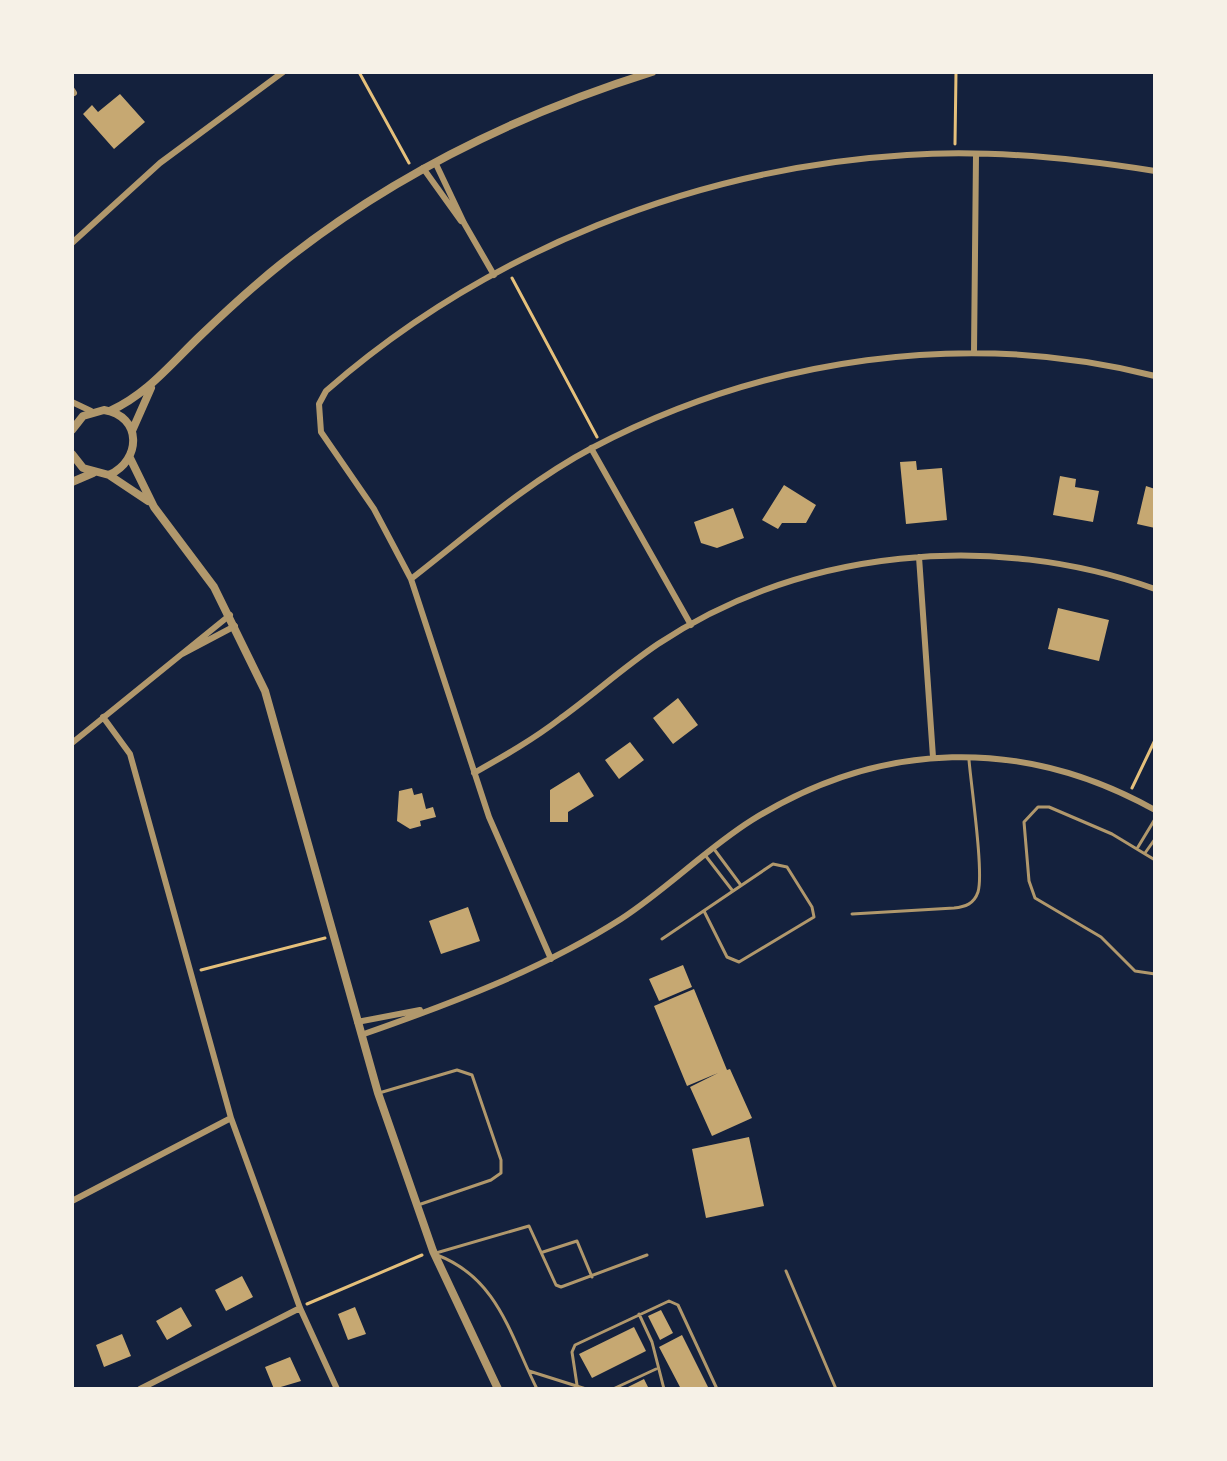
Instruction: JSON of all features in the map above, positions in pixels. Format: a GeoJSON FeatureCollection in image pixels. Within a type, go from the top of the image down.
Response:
{"type":"FeatureCollection","features":[{"type":"Feature","properties":{"kind":"street"},"geometry":{"type":"LineString","coordinates":[[72,243],[160,163],[283,72]]}},
{"type":"Feature","properties":{"kind":"street"},"geometry":{"type":"LineString","coordinates":[[110,411],[156,380],[238,300],[327,229],[423,168],[483,136],[543,110],[652,72]]}},
{"type":"Feature","properties":{"kind":"street"},"geometry":{"type":"LineString","coordinates":[[551,959],[506,859],[474,773],[411,579],[374,509],[329,444],[317,418],[326,391],[416,324],[507,267],[609,219],[764,174],[842,160],[955,154],[1081,161],[1155,171]]}},
{"type":"Feature","properties":{"kind":"street"},"geometry":{"type":"LineString","coordinates":[[974,353],[976,155]]}},
{"type":"Feature","properties":{"kind":"street"},"geometry":{"type":"LineString","coordinates":[[435,162],[464,223],[494,275]]}},
{"type":"Feature","properties":{"kind":"street"},"geometry":{"type":"LineString","coordinates":[[423,168],[464,223]]}},
{"type":"Feature","properties":{"kind":"street"},"geometry":{"type":"LineString","coordinates":[[411,579],[535,484],[591,448],[695,402],[805,370],[904,356],[974,353],[1050,356],[1155,376]]}},
{"type":"Feature","properties":{"kind":"street"},"geometry":{"type":"LineString","coordinates":[[132,431],[156,380]]}},
{"type":"Feature","properties":{"kind":"street"},"geometry":{"type":"LineString","coordinates":[[72,402],[91,411],[110,411],[120,415],[132,431],[134,446],[130,458],[109,475]]}},
{"type":"Feature","properties":{"kind":"street"},"geometry":{"type":"LineString","coordinates":[[72,430],[91,411]]}},
{"type":"Feature","properties":{"kind":"street"},"geometry":{"type":"LineString","coordinates":[[591,448],[691,625]]}},
{"type":"Feature","properties":{"kind":"street"},"geometry":{"type":"LineString","coordinates":[[72,454],[83,468],[109,475],[154,507]]}},
{"type":"Feature","properties":{"kind":"street"},"geometry":{"type":"LineString","coordinates":[[130,458],[154,507],[196,559],[230,615],[279,730],[378,1093],[433,1252],[498,1389]]}},
{"type":"Feature","properties":{"kind":"street"},"geometry":{"type":"LineString","coordinates":[[72,482],[93,473]]}},
{"type":"Feature","properties":{"kind":"street"},"geometry":{"type":"LineString","coordinates":[[474,773],[529,741],[637,659],[691,625],[747,598],[805,577],[866,561],[978,555],[1034,559],[1087,569],[1155,589]]}},
{"type":"Feature","properties":{"kind":"street"},"geometry":{"type":"LineString","coordinates":[[919,557],[933,757]]}},
{"type":"Feature","properties":{"kind":"street"},"geometry":{"type":"LineString","coordinates":[[72,743],[230,615]]}},
{"type":"Feature","properties":{"kind":"street"},"geometry":{"type":"LineString","coordinates":[[178,656],[235,626]]}},
{"type":"Feature","properties":{"kind":"street"},"geometry":{"type":"LineString","coordinates":[[103,717],[130,754],[231,1118],[300,1308],[337,1389]]}},
{"type":"Feature","properties":{"kind":"street"},"geometry":{"type":"LineString","coordinates":[[361,1035],[551,959],[623,918],[714,848],[781,803],[837,778],[884,764],[969,756],[1052,766],[1128,795],[1155,810]]}},
{"type":"Feature","properties":{"kind":"street"},"geometry":{"type":"LineString","coordinates":[[357,1022],[424,1010]]}},
{"type":"Feature","properties":{"kind":"street"},"geometry":{"type":"LineString","coordinates":[[72,1201],[231,1118]]}},
{"type":"Feature","properties":{"kind":"street"},"geometry":{"type":"LineString","coordinates":[[140,1389],[300,1308]]}},
{"type":"Feature","properties":{"kind":"lane"},"geometry":{"type":"LineString","coordinates":[[852,914],[954,908],[974,900],[979,878],[969,756]]}},
{"type":"Feature","properties":{"kind":"lane"},"geometry":{"type":"LineString","coordinates":[[1155,860],[1086,821],[1049,807],[1038,807],[1024,822],[1029,881],[1035,898],[1101,937],[1135,971],[1155,974]]}},
{"type":"Feature","properties":{"kind":"lane"},"geometry":{"type":"LineString","coordinates":[[1137,848],[1155,819]]}},
{"type":"Feature","properties":{"kind":"lane"},"geometry":{"type":"LineString","coordinates":[[1145,853],[1155,839]]}},
{"type":"Feature","properties":{"kind":"lane"},"geometry":{"type":"LineString","coordinates":[[714,848],[740,884]]}},
{"type":"Feature","properties":{"kind":"lane"},"geometry":{"type":"LineString","coordinates":[[705,855],[732,890]]}},
{"type":"Feature","properties":{"kind":"lane"},"geometry":{"type":"LineString","coordinates":[[662,939],[773,864],[780,863],[791,873],[812,907],[814,917],[739,962],[727,957],[704,911]]}},
{"type":"Feature","properties":{"kind":"lane"},"geometry":{"type":"LineString","coordinates":[[378,1093],[463,1069],[474,1080],[501,1160],[501,1173],[491,1180],[417,1205]]}},
{"type":"Feature","properties":{"kind":"lane"},"geometry":{"type":"LineString","coordinates":[[433,1252],[524,1225],[533,1230],[558,1287],[647,1255]]}},
{"type":"Feature","properties":{"kind":"lane"},"geometry":{"type":"LineString","coordinates":[[543,1252],[577,1241],[592,1277]]}},
{"type":"Feature","properties":{"kind":"lane"},"geometry":{"type":"LineString","coordinates":[[433,1252],[468,1269],[479,1278],[537,1389]]}},
{"type":"Feature","properties":{"kind":"lane"},"geometry":{"type":"LineString","coordinates":[[786,1271],[836,1389]]}},
{"type":"Feature","properties":{"kind":"lane"},"geometry":{"type":"LineString","coordinates":[[577,1385],[572,1352],[575,1345],[664,1301],[678,1305],[717,1389]]}},
{"type":"Feature","properties":{"kind":"lane"},"geometry":{"type":"LineString","coordinates":[[639,1314],[652,1342],[656,1369],[664,1389]]}},
{"type":"Feature","properties":{"kind":"lane"},"geometry":{"type":"LineString","coordinates":[[613,1389],[656,1369]]}},
{"type":"Feature","properties":{"kind":"lane"},"geometry":{"type":"LineString","coordinates":[[528,1371],[552,1381],[586,1389]]}},
{"type":"Feature","properties":{"kind":"path"},"geometry":{"type":"LineString","coordinates":[[359,72],[414,174]]}},
{"type":"Feature","properties":{"kind":"path"},"geometry":{"type":"LineString","coordinates":[[955,154],[956,72]]}},
{"type":"Feature","properties":{"kind":"path"},"geometry":{"type":"LineString","coordinates":[[507,267],[601,444]]}},
{"type":"Feature","properties":{"kind":"path"},"geometry":{"type":"LineString","coordinates":[[1128,795],[1155,740]]}},
{"type":"Feature","properties":{"kind":"path"},"geometry":{"type":"LineString","coordinates":[[189,973],[334,936]]}},
{"type":"Feature","properties":{"kind":"path"},"geometry":{"type":"LineString","coordinates":[[300,1308],[433,1252]]}},
{"type":"Feature","properties":{"kind":"building"},"geometry":{"type":"Polygon","coordinates":[[[120,94],[145,122],[114,149],[83,114],[92,105],[98,112],[120,94]]]}},
{"type":"Feature","properties":{"kind":"building"},"geometry":{"type":"Polygon","coordinates":[[[916,461],[917,470],[942,468],[947,520],[906,524],[900,462],[916,461]]]}},
{"type":"Feature","properties":{"kind":"building"},"geometry":{"type":"Polygon","coordinates":[[[1060,476],[1076,479],[1075,487],[1099,491],[1093,522],[1053,515],[1060,476]]]}},
{"type":"Feature","properties":{"kind":"building"},"geometry":{"type":"Polygon","coordinates":[[[784,485],[816,505],[806,523],[782,523],[778,529],[762,520],[784,485]]]}},
{"type":"Feature","properties":{"kind":"building"},"geometry":{"type":"Polygon","coordinates":[[[1146,486],[1155,489],[1155,528],[1137,524],[1146,486]]]}},
{"type":"Feature","properties":{"kind":"building"},"geometry":{"type":"Polygon","coordinates":[[[733,508],[744,538],[717,548],[701,543],[694,522],[733,508]]]}},
{"type":"Feature","properties":{"kind":"building"},"geometry":{"type":"Polygon","coordinates":[[[1058,608],[1109,620],[1099,661],[1048,649],[1058,608]]]}},
{"type":"Feature","properties":{"kind":"building"},"geometry":{"type":"Polygon","coordinates":[[[678,698],[698,725],[673,744],[653,718],[678,698]]]}},
{"type":"Feature","properties":{"kind":"building"},"geometry":{"type":"Polygon","coordinates":[[[630,742],[644,760],[619,779],[605,760],[630,742]]]}},
{"type":"Feature","properties":{"kind":"building"},"geometry":{"type":"Polygon","coordinates":[[[579,772],[594,796],[568,812],[568,822],[550,822],[550,790],[579,772]]]}},
{"type":"Feature","properties":{"kind":"building"},"geometry":{"type":"Polygon","coordinates":[[[412,788],[414,795],[422,793],[426,809],[433,807],[436,817],[420,821],[421,826],[410,829],[397,821],[399,791],[412,788]]]}},
{"type":"Feature","properties":{"kind":"building"},"geometry":{"type":"Polygon","coordinates":[[[468,907],[480,941],[441,954],[429,921],[468,907]]]}},
{"type":"Feature","properties":{"kind":"building"},"geometry":{"type":"Polygon","coordinates":[[[683,965],[692,987],[659,1001],[649,979],[683,965]]]}},
{"type":"Feature","properties":{"kind":"building"},"geometry":{"type":"Polygon","coordinates":[[[694,989],[727,1070],[730,1069],[752,1118],[712,1136],[690,1087],[718,1073],[687,1086],[654,1006],[694,989]]]}},
{"type":"Feature","properties":{"kind":"building"},"geometry":{"type":"Polygon","coordinates":[[[749,1137],[764,1206],[706,1218],[692,1149],[749,1137]]]}},
{"type":"Feature","properties":{"kind":"building"},"geometry":{"type":"Polygon","coordinates":[[[242,1276],[253,1297],[226,1311],[215,1290],[242,1276]]]}},
{"type":"Feature","properties":{"kind":"building"},"geometry":{"type":"Polygon","coordinates":[[[181,1307],[192,1326],[167,1340],[156,1321],[181,1307]]]}},
{"type":"Feature","properties":{"kind":"building"},"geometry":{"type":"Polygon","coordinates":[[[355,1307],[366,1334],[348,1340],[338,1314],[355,1307]]]}},
{"type":"Feature","properties":{"kind":"building"},"geometry":{"type":"Polygon","coordinates":[[[661,1310],[673,1333],[660,1340],[648,1316],[661,1310]]]}},
{"type":"Feature","properties":{"kind":"building"},"geometry":{"type":"Polygon","coordinates":[[[634,1327],[646,1351],[592,1378],[579,1354],[634,1327]]]}},
{"type":"Feature","properties":{"kind":"building"},"geometry":{"type":"Polygon","coordinates":[[[122,1334],[131,1356],[104,1367],[96,1345],[122,1334]]]}},
{"type":"Feature","properties":{"kind":"building"},"geometry":{"type":"Polygon","coordinates":[[[682,1335],[709,1389],[681,1389],[659,1347],[682,1335]]]}},
{"type":"Feature","properties":{"kind":"building"},"geometry":{"type":"Polygon","coordinates":[[[290,1357],[301,1381],[274,1389],[265,1367],[290,1357]]]}},
{"type":"Feature","properties":{"kind":"building"},"geometry":{"type":"Polygon","coordinates":[[[644,1379],[649,1389],[624,1389],[644,1379]]]}}]}
